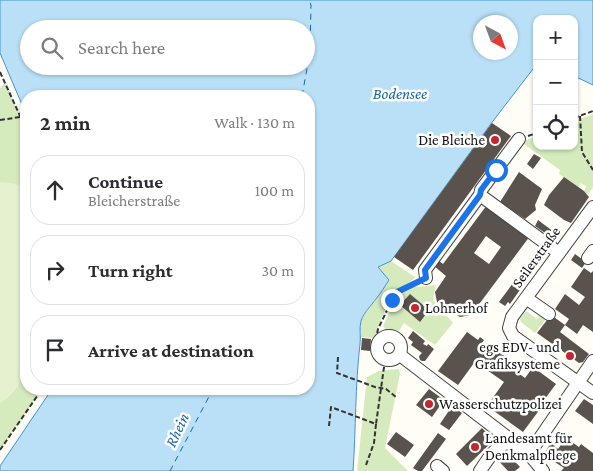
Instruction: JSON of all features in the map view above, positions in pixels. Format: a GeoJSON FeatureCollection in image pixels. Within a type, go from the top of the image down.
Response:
{"type":"FeatureCollection","features":[{"type":"Feature","properties":{"kind":"street"},"geometry":{"type":"LineString","coordinates":[[426,278],[425,270],[519,139]]}},
{"type":"Feature","properties":{"kind":"street"},"geometry":{"type":"LineString","coordinates":[[480,195],[559,253]]}},
{"type":"Feature","properties":{"kind":"street","name":"Seilerstraße"},"geometry":{"type":"LineString","coordinates":[[578,382],[513,336],[509,328],[512,317],[593,207]]}},
{"type":"Feature","properties":{"kind":"street"},"geometry":{"type":"LineString","coordinates":[[526,298],[548,314]]}},
{"type":"Feature","properties":{"kind":"street"},"geometry":{"type":"LineString","coordinates":[[387,336],[395,338],[401,343],[400,355],[393,360],[385,360],[377,351],[380,340],[387,336]]}},
{"type":"Feature","properties":{"kind":"street"},"geometry":{"type":"LineString","coordinates":[[400,355],[529,454],[543,471]]}},
{"type":"Feature","properties":{"kind":"street"},"geometry":{"type":"LineString","coordinates":[[529,454],[593,362]]}},
{"type":"Feature","properties":{"kind":"street"},"geometry":{"type":"LineString","coordinates":[[578,382],[593,393]]}},
{"type":"Feature","properties":{"kind":"street"},"geometry":{"type":"LineString","coordinates":[[480,471],[494,451],[511,440]]}},
{"type":"Feature","properties":{"kind":"path"},"geometry":{"type":"LineString","coordinates":[[0,72],[20,117],[0,120]]}},
{"type":"Feature","properties":{"kind":"path"},"geometry":{"type":"LineString","coordinates":[[593,111],[580,116],[582,152],[593,170]]}},
{"type":"Feature","properties":{"kind":"path"},"geometry":{"type":"LineString","coordinates":[[380,340],[377,334],[378,329],[397,292],[426,278]]}},
{"type":"Feature","properties":{"kind":"path"},"geometry":{"type":"LineString","coordinates":[[338,357],[337,373],[375,387],[386,389],[396,397]]}},
{"type":"Feature","properties":{"kind":"path"},"geometry":{"type":"LineString","coordinates":[[366,465],[374,443],[375,424],[385,360]]}},
{"type":"Feature","properties":{"kind":"path"},"geometry":{"type":"LineString","coordinates":[[0,450],[38,395]]}},
{"type":"Feature","properties":{"kind":"path"},"geometry":{"type":"LineString","coordinates":[[329,426],[331,407],[375,424]]}},
{"type":"Feature","properties":{"kind":"green space"},"geometry":{"type":"Polygon","coordinates":[[[5,83],[20,116],[20,395],[38,395],[0,450],[0,88],[5,83]]]}},
{"type":"Feature","properties":{"kind":"green space"},"geometry":{"type":"Polygon","coordinates":[[[593,114],[593,187],[588,195],[584,191],[586,186],[580,183],[579,188],[559,174],[560,170],[521,142],[533,138],[533,150],[578,150],[578,120],[593,114]]]}},
{"type":"Feature","properties":{"kind":"green space"},"geometry":{"type":"Polygon","coordinates":[[[0,182],[7,182],[20,185],[20,381],[9,396],[0,403],[0,182]]]}},
{"type":"Feature","properties":{"kind":"green space"},"geometry":{"type":"Polygon","coordinates":[[[391,261],[415,277],[394,294],[380,321],[373,351],[371,351],[372,338],[361,337],[360,326],[368,309],[377,299],[378,267],[391,261]]]}},
{"type":"Feature","properties":{"kind":"green space"},"geometry":{"type":"Polygon","coordinates":[[[436,285],[433,300],[453,323],[435,345],[404,323],[399,331],[386,330],[383,326],[396,298],[407,288],[436,285]]]}},
{"type":"Feature","properties":{"kind":"green space"},"geometry":{"type":"Polygon","coordinates":[[[526,311],[537,319],[540,316],[545,320],[535,333],[521,322],[520,319],[526,311]]]}},
{"type":"Feature","properties":{"kind":"green space"},"geometry":{"type":"Polygon","coordinates":[[[399,369],[400,374],[385,448],[408,471],[357,471],[367,377],[379,371],[399,369]]]}},
{"type":"Feature","properties":{"kind":"water","name":"Bodensee"},"geometry":{"type":"Polygon","coordinates":[[[0,0],[593,0],[593,85],[578,78],[578,15],[533,15],[533,69],[391,261],[378,267],[389,280],[362,318],[360,324],[353,471],[0,471],[0,466],[48,395],[315,395],[315,90],[20,90],[20,100],[0,53],[0,0]]]}},
{"type":"Feature","properties":{"kind":"building"},"geometry":{"type":"Polygon","coordinates":[[[492,123],[511,136],[413,270],[394,257],[492,123]]]}},
{"type":"Feature","properties":{"kind":"building"},"geometry":{"type":"Polygon","coordinates":[[[534,154],[541,158],[533,169],[527,164],[534,154]]]}},
{"type":"Feature","properties":{"kind":"building"},"geometry":{"type":"Polygon","coordinates":[[[519,172],[542,189],[535,205],[536,210],[525,219],[500,202],[519,172]]]}},
{"type":"Feature","properties":{"kind":"building"},"geometry":{"type":"Polygon","coordinates":[[[564,177],[584,191],[589,197],[571,223],[544,205],[549,195],[564,177]]]}},
{"type":"Feature","properties":{"kind":"building"},"geometry":{"type":"Polygon","coordinates":[[[487,205],[530,236],[471,315],[460,317],[437,302],[435,292],[446,276],[434,266],[438,260],[443,264],[487,205]],[[486,236],[474,253],[489,264],[501,247],[486,236]]]}},
{"type":"Feature","properties":{"kind":"building"},"geometry":{"type":"Polygon","coordinates":[[[538,220],[558,235],[555,240],[535,226],[538,220]]]}},
{"type":"Feature","properties":{"kind":"building"},"geometry":{"type":"Polygon","coordinates":[[[575,254],[586,262],[582,268],[571,260],[575,254]]]}},
{"type":"Feature","properties":{"kind":"building"},"geometry":{"type":"Polygon","coordinates":[[[584,268],[591,273],[593,271],[593,332],[583,325],[577,334],[565,325],[569,319],[555,309],[565,294],[579,305],[585,297],[571,287],[584,268]]]}},
{"type":"Feature","properties":{"kind":"building"},"geometry":{"type":"Polygon","coordinates":[[[519,275],[525,279],[522,283],[524,284],[510,304],[508,302],[505,306],[499,302],[519,275]]]}},
{"type":"Feature","properties":{"kind":"building","name":"Lohnerhof"},"geometry":{"type":"Polygon","coordinates":[[[410,294],[429,310],[420,322],[400,305],[410,294]]]}},
{"type":"Feature","properties":{"kind":"building"},"geometry":{"type":"Polygon","coordinates":[[[551,315],[565,325],[560,332],[589,354],[583,362],[579,363],[537,333],[551,315]]]}},
{"type":"Feature","properties":{"kind":"building"},"geometry":{"type":"Polygon","coordinates":[[[413,331],[425,341],[423,344],[427,346],[428,344],[434,349],[425,361],[420,360],[419,356],[422,353],[411,345],[413,342],[408,338],[413,331]]]}},
{"type":"Feature","properties":{"kind":"building"},"geometry":{"type":"Polygon","coordinates":[[[467,332],[478,340],[480,337],[484,340],[482,343],[486,346],[487,344],[517,365],[514,370],[525,378],[533,367],[556,384],[523,432],[487,406],[504,382],[477,363],[474,363],[458,385],[438,371],[467,332]]]}},
{"type":"Feature","properties":{"kind":"building"},"geometry":{"type":"Polygon","coordinates":[[[362,338],[371,339],[370,351],[361,350],[362,338]]]}},
{"type":"Feature","properties":{"kind":"building","name":"Wasserschutzpolizei"},"geometry":{"type":"Polygon","coordinates":[[[429,389],[444,400],[432,417],[416,405],[429,389]]]}},
{"type":"Feature","properties":{"kind":"building"},"geometry":{"type":"Polygon","coordinates":[[[584,399],[593,405],[593,424],[575,411],[584,399]]]}},
{"type":"Feature","properties":{"kind":"building"},"geometry":{"type":"Polygon","coordinates":[[[452,406],[462,413],[449,430],[440,424],[452,406]]]}},
{"type":"Feature","properties":{"kind":"building","name":"Landesamt für Denkmalpflege"},"geometry":{"type":"Polygon","coordinates":[[[482,428],[494,440],[467,466],[456,454],[482,428]]]}},
{"type":"Feature","properties":{"kind":"building"},"geometry":{"type":"Polygon","coordinates":[[[396,432],[414,445],[405,457],[387,444],[396,432]]]}},
{"type":"Feature","properties":{"kind":"building"},"geometry":{"type":"Polygon","coordinates":[[[438,433],[446,439],[422,471],[413,468],[438,433]]]}},
{"type":"Feature","properties":{"kind":"building"},"geometry":{"type":"Polygon","coordinates":[[[566,438],[579,447],[581,444],[593,453],[593,471],[561,471],[564,468],[550,459],[545,452],[551,443],[558,449],[566,438]]]}},
{"type":"Feature","properties":{"kind":"building"},"geometry":{"type":"Polygon","coordinates":[[[503,449],[520,467],[515,471],[508,471],[495,457],[503,449]]]}},
{"type":"Feature","properties":{"kind":"ferry route"},"geometry":{"type":"LineString","coordinates":[[309,0],[311,5],[311,20]]}},
{"type":"Feature","properties":{"kind":"ferry route"},"geometry":{"type":"LineString","coordinates":[[303,90],[306,75]]}},
{"type":"Feature","properties":{"kind":"ferry route"},"geometry":{"type":"LineString","coordinates":[[170,471],[210,395]]}},
{"type":"Feature","properties":{"kind":"place","name":"Die Bleiche"},"geometry":{"type":"Point","coordinates":[495,140]}},
{"type":"Feature","properties":{"kind":"place","name":"Lohnerhof"},"geometry":{"type":"Point","coordinates":[415,308]}},
{"type":"Feature","properties":{"kind":"place","name":"egs EDV- und Grafiksysteme"},"geometry":{"type":"Point","coordinates":[570,356]}},
{"type":"Feature","properties":{"kind":"place","name":"Wasserschutzpolizei"},"geometry":{"type":"Point","coordinates":[429,404]}},
{"type":"Feature","properties":{"kind":"place","name":"Landesamt für Denkmalpflege"},"geometry":{"type":"Point","coordinates":[475,447]}},
{"type":"Feature","properties":{"kind":"route"},"geometry":{"type":"LineString","coordinates":[[392,300],[397,292],[426,278],[425,270],[496,170]]}},
{"type":"Feature","properties":{"kind":"water label","name":"Rhein"},"geometry":{"type":"Point","coordinates":[177,430]}}]}
